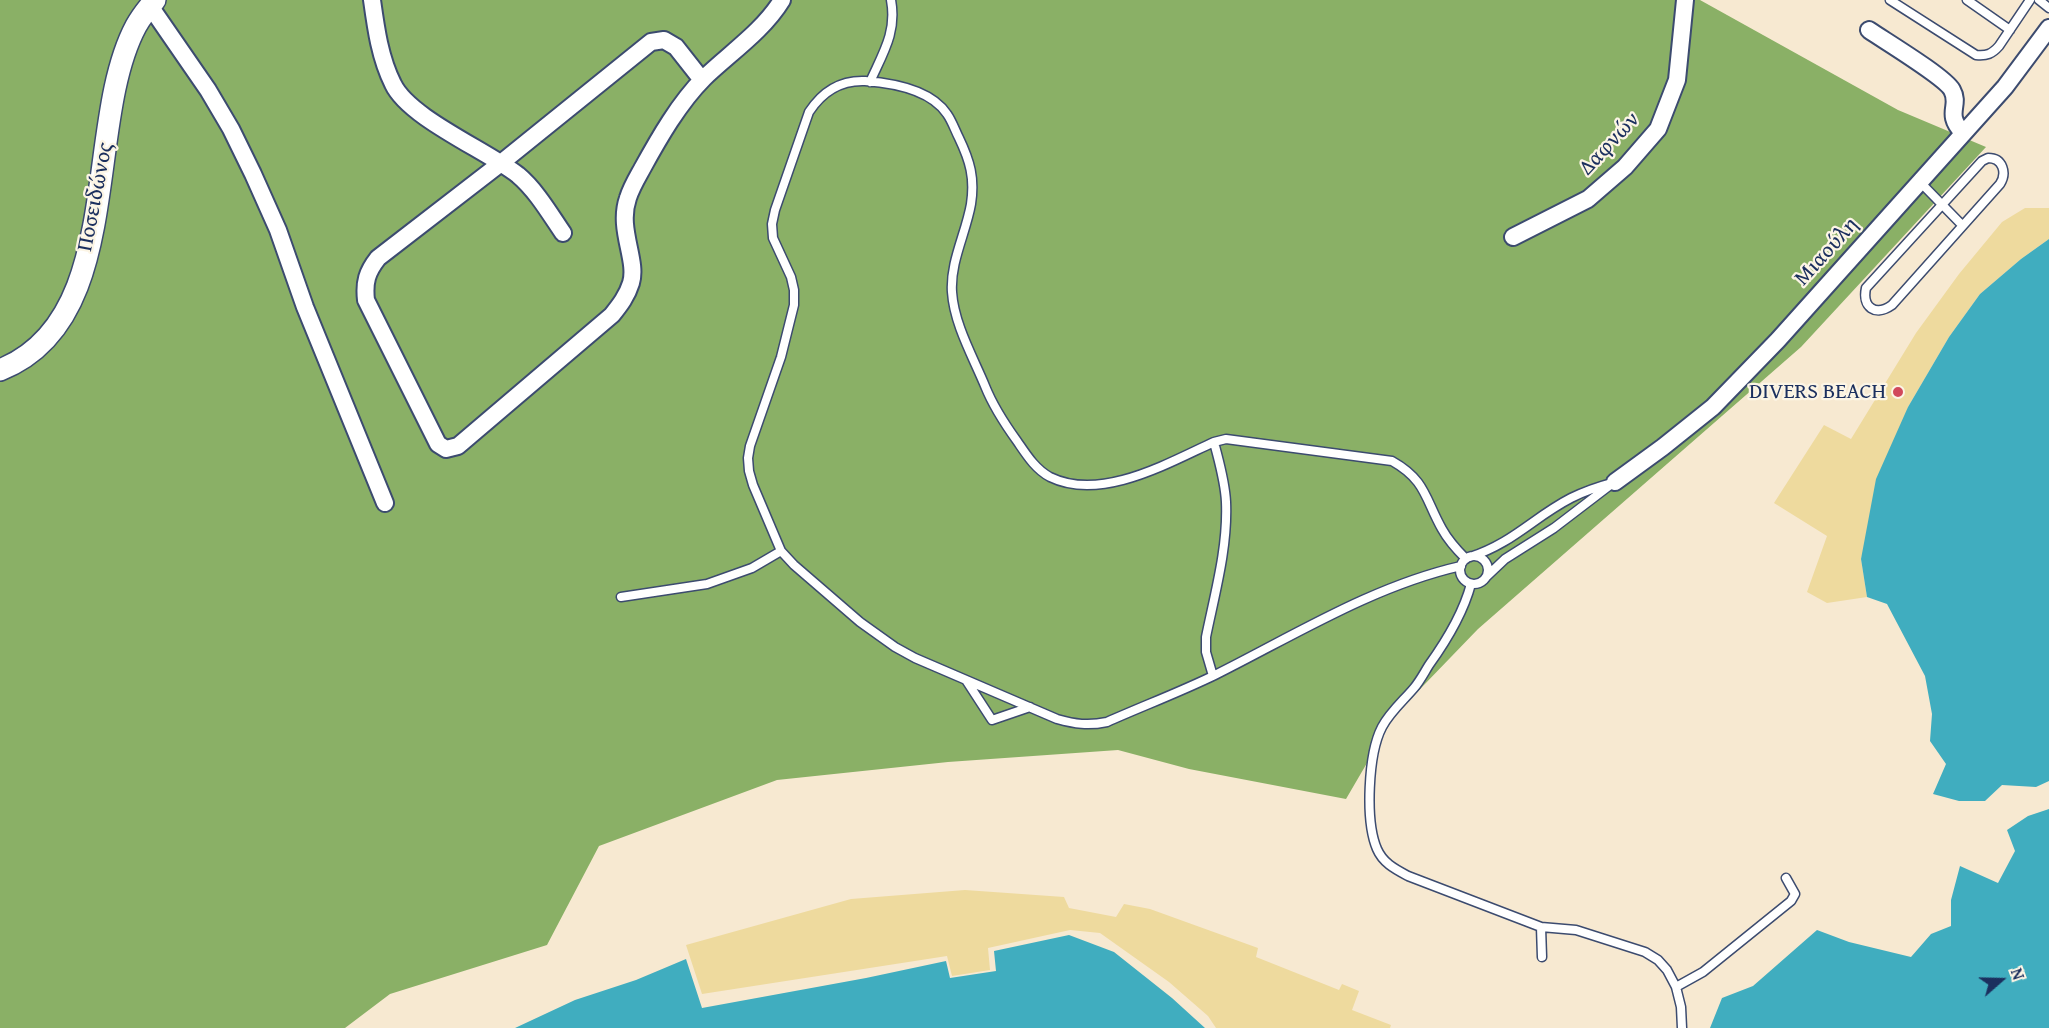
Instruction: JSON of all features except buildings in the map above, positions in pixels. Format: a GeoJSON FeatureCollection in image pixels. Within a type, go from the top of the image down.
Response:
{"type":"FeatureCollection","features":[{"type":"Feature","properties":{"kind":"street"},"geometry":{"type":"LineString","coordinates":[[372,0],[376,34],[394,86],[408,103],[440,127],[501,163],[520,177],[563,233]]}},
{"type":"Feature","properties":{"kind":"street"},"geometry":{"type":"LineString","coordinates":[[702,80],[676,47],[664,40],[651,42],[501,163],[378,258],[368,271],[364,285],[366,300],[438,444],[446,449],[458,446],[612,315],[624,299],[632,281],[624,228],[624,211],[628,195],[669,124],[702,80],[752,33],[782,0]]}},
{"type":"Feature","properties":{"kind":"street","name":"Δαφνών"},"geometry":{"type":"LineString","coordinates":[[1514,237],[1588,199],[1625,167],[1658,129],[1677,80],[1685,0]]}},
{"type":"Feature","properties":{"kind":"street"},"geometry":{"type":"LineString","coordinates":[[152,3],[208,90],[231,129],[253,174],[278,230],[305,307],[385,502]]}},
{"type":"Feature","properties":{"kind":"street","name":"Ποσειδώνος"},"geometry":{"type":"LineString","coordinates":[[0,370],[10,366],[41,343],[57,325],[72,297],[79,280],[96,216],[120,67],[136,26],[152,3]]}},
{"type":"Feature","properties":{"kind":"street","name":"Μιαούλη"},"geometry":{"type":"LineString","coordinates":[[1615,482],[1713,406],[1778,340],[2006,87],[2049,28]]}},
{"type":"Feature","properties":{"kind":"street"},"geometry":{"type":"LineString","coordinates":[[1869,30],[1948,84],[1955,99],[1953,117],[1955,125],[1963,133]]}},
{"type":"Feature","properties":{"kind":"lane"},"geometry":{"type":"LineString","coordinates":[[870,82],[889,39],[893,22],[891,0]]}},
{"type":"Feature","properties":{"kind":"lane"},"geometry":{"type":"LineString","coordinates":[[1890,0],[1976,55],[1985,56],[1994,52],[2030,0]]}},
{"type":"Feature","properties":{"kind":"lane"},"geometry":{"type":"LineString","coordinates":[[1967,0],[2010,30]]}},
{"type":"Feature","properties":{"kind":"lane"},"geometry":{"type":"LineString","coordinates":[[2039,0],[2049,8]]}},
{"type":"Feature","properties":{"kind":"lane"},"geometry":{"type":"LineString","coordinates":[[1615,482],[1554,528],[1505,559],[1480,583],[1471,584],[1464,579],[1466,561],[1443,531],[1419,482],[1406,469],[1392,461],[1236,439],[1214,442],[1123,481],[1098,484],[1070,483],[1050,477],[1034,465],[994,409],[955,310],[952,291],[953,273],[971,203],[972,179],[969,159],[947,113],[932,99],[918,92],[859,81],[843,83],[829,90],[818,99],[809,112],[772,224],[777,249],[792,277],[794,305],[781,357],[750,446],[748,458],[753,485],[781,551],[794,565],[878,635],[915,658],[1057,719],[1077,725],[1107,722],[1213,676],[1358,602],[1466,561],[1498,547],[1569,499],[1598,486],[1615,482]]}},
{"type":"Feature","properties":{"kind":"lane"},"geometry":{"type":"LineString","coordinates":[[1994,158],[2001,164],[2005,171],[2004,178],[1892,305],[1879,311],[1867,304],[1864,297],[1866,288],[1942,204],[1982,161],[1994,158]]}},
{"type":"Feature","properties":{"kind":"lane"},"geometry":{"type":"LineString","coordinates":[[1920,182],[1962,225]]}},
{"type":"Feature","properties":{"kind":"lane"},"geometry":{"type":"LineString","coordinates":[[1213,676],[1206,652],[1206,637],[1226,529],[1223,475],[1214,442]]}},
{"type":"Feature","properties":{"kind":"lane"},"geometry":{"type":"LineString","coordinates":[[621,597],[707,584],[752,568],[781,551]]}},
{"type":"Feature","properties":{"kind":"lane"},"geometry":{"type":"LineString","coordinates":[[1466,561],[1475,556],[1483,560],[1487,568],[1486,577]]}},
{"type":"Feature","properties":{"kind":"lane"},"geometry":{"type":"LineString","coordinates":[[1471,584],[1455,625],[1415,686],[1388,716],[1375,743],[1371,763],[1370,818],[1377,849],[1383,860],[1393,868],[1541,927],[1576,930],[1645,952],[1658,960],[1667,970],[1676,987],[1681,1007],[1682,1028]]}},
{"type":"Feature","properties":{"kind":"lane"},"geometry":{"type":"LineString","coordinates":[[966,680],[992,720],[1030,707]]}},
{"type":"Feature","properties":{"kind":"lane"},"geometry":{"type":"LineString","coordinates":[[1676,987],[1703,972],[1791,900],[1795,894],[1786,878]]}},
{"type":"Feature","properties":{"kind":"lane"},"geometry":{"type":"LineString","coordinates":[[1541,927],[1542,957]]}},
{"type":"Feature","properties":{"kind":"green space"},"geometry":{"type":"Polygon","coordinates":[[[0,0],[1700,0],[1898,110],[1986,147],[1801,347],[1478,629],[1395,715],[1346,799],[1189,769],[1118,750],[948,762],[777,780],[599,846],[547,945],[390,994],[345,1028],[0,1028],[0,0]]]}},
{"type":"Feature","properties":{"kind":"sand","name":"DIVERS BEACH"},"geometry":{"type":"Polygon","coordinates":[[[2025,208],[2049,208],[2049,239],[2021,259],[1980,294],[1949,337],[1908,407],[1861,559],[1867,597],[1827,603],[1807,592],[1827,536],[1774,503],[1824,425],[1851,439],[1916,333],[1959,274],[2002,222],[2025,208]]]}},
{"type":"Feature","properties":{"kind":"sand"},"geometry":{"type":"Polygon","coordinates":[[[965,890],[1064,897],[1069,908],[1116,917],[1124,904],[1150,909],[1258,948],[1256,957],[1339,990],[1342,984],[1359,991],[1352,1010],[1391,1025],[1390,1028],[1216,1028],[1208,1016],[1169,982],[1100,933],[1070,930],[988,948],[990,970],[952,976],[947,956],[702,994],[686,945],[851,899],[965,890]]]}},
{"type":"Feature","properties":{"kind":"water"},"geometry":{"type":"Polygon","coordinates":[[[2049,239],[2049,781],[2036,787],[2002,785],[1985,801],[1959,801],[1933,794],[1946,764],[1930,741],[1932,714],[1925,676],[1887,604],[1867,597],[1861,559],[1876,479],[1908,407],[1949,337],[1980,294],[2021,259],[2049,239]]]}},
{"type":"Feature","properties":{"kind":"water"},"geometry":{"type":"Polygon","coordinates":[[[2049,809],[2049,1028],[1710,1028],[1722,998],[1753,986],[1817,930],[1849,942],[1911,957],[1931,934],[1951,926],[1951,900],[1960,866],[1998,883],[2015,851],[2007,830],[2028,816],[2049,809]]]}},
{"type":"Feature","properties":{"kind":"water"},"geometry":{"type":"Polygon","coordinates":[[[1069,935],[1114,952],[1172,998],[1205,1028],[515,1028],[575,1000],[636,980],[686,959],[702,1008],[946,961],[950,978],[996,971],[994,951],[1069,935]]]}},
{"type":"Feature","properties":{"kind":"place","name":"DIVERS BEACH"},"geometry":{"type":"Point","coordinates":[1898,392]}}]}
